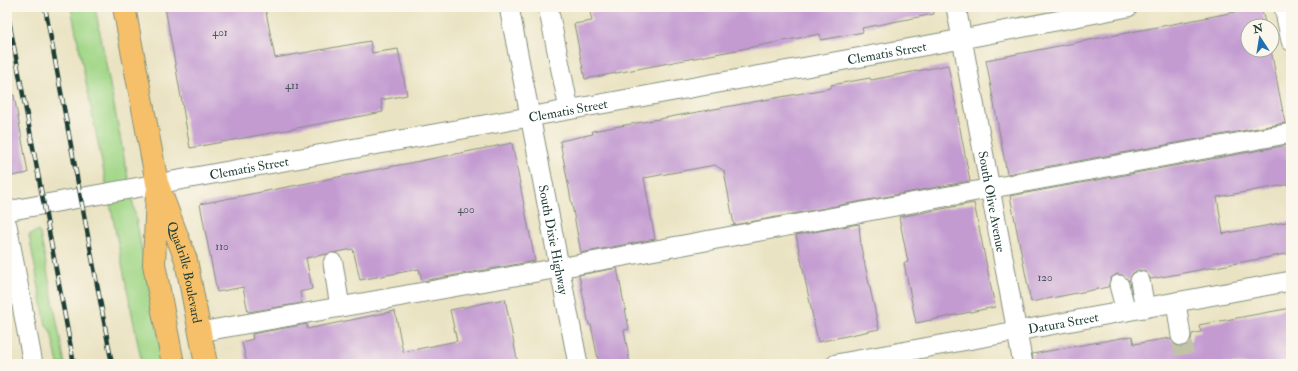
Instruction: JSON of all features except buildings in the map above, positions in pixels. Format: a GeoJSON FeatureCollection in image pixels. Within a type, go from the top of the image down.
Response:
{"type":"FeatureCollection","features":[{"type":"Feature","properties":{"kind":"main road","name":"Quadrille Boulevard"},"geometry":{"type":"LineString","coordinates":[[124,7],[157,183],[186,260],[206,364]]}},
{"type":"Feature","properties":{"kind":"main road","name":"Quadrille Boulevard"},"geometry":{"type":"LineString","coordinates":[[157,183],[154,264],[174,364]]}},
{"type":"Feature","properties":{"kind":"street","name":"South Dixie Highway"},"geometry":{"type":"LineString","coordinates":[[509,7],[578,364]]}},
{"type":"Feature","properties":{"kind":"street"},"geometry":{"type":"LineString","coordinates":[[548,7],[569,109]]}},
{"type":"Feature","properties":{"kind":"street","name":"South Olive Avenue"},"geometry":{"type":"LineString","coordinates":[[956,7],[1023,364]]}},
{"type":"Feature","properties":{"kind":"street","name":"Clematis Street"},"geometry":{"type":"LineString","coordinates":[[7,211],[962,39],[1128,7]]}},
{"type":"Feature","properties":{"kind":"street"},"geometry":{"type":"LineString","coordinates":[[1284,7],[1291,41]]}},
{"type":"Feature","properties":{"kind":"street"},"geometry":{"type":"LineString","coordinates":[[200,332],[559,268],[990,187],[1291,133]]}},
{"type":"Feature","properties":{"kind":"street"},"geometry":{"type":"LineString","coordinates":[[7,225],[28,363]]}},
{"type":"Feature","properties":{"kind":"street"},"geometry":{"type":"LineString","coordinates":[[333,263],[340,307]]}},
{"type":"Feature","properties":{"kind":"street"},"geometry":{"type":"LineString","coordinates":[[1140,281],[1145,308]]}},
{"type":"Feature","properties":{"kind":"street","name":"Datura Street"},"geometry":{"type":"LineString","coordinates":[[836,364],[1291,281]]}},
{"type":"Feature","properties":{"kind":"street"},"geometry":{"type":"LineString","coordinates":[[1119,285],[1126,311]]}},
{"type":"Feature","properties":{"kind":"street"},"geometry":{"type":"LineString","coordinates":[[1176,302],[1181,336]]}},
{"type":"Feature","properties":{"kind":"green space"},"geometry":{"type":"Polygon","coordinates":[[[71,7],[95,7],[164,364],[142,364],[71,7]]]}},
{"type":"Feature","properties":{"kind":"green space"},"geometry":{"type":"Polygon","coordinates":[[[37,231],[40,233],[65,364],[58,364],[51,332],[46,325],[29,235],[37,231]]]}},
{"type":"Feature","properties":{"kind":"green space"},"geometry":{"type":"Polygon","coordinates":[[[7,335],[12,360],[7,361],[7,335]]]}},
{"type":"Feature","properties":{"kind":"tunnel"},"geometry":{"type":"LineString","coordinates":[[1181,336],[1186,364]]}},
{"type":"Feature","properties":{"kind":"railway"},"geometry":{"type":"LineString","coordinates":[[45,7],[112,364]]}},
{"type":"Feature","properties":{"kind":"railway"},"geometry":{"type":"LineString","coordinates":[[7,10],[74,364]]}}]}
